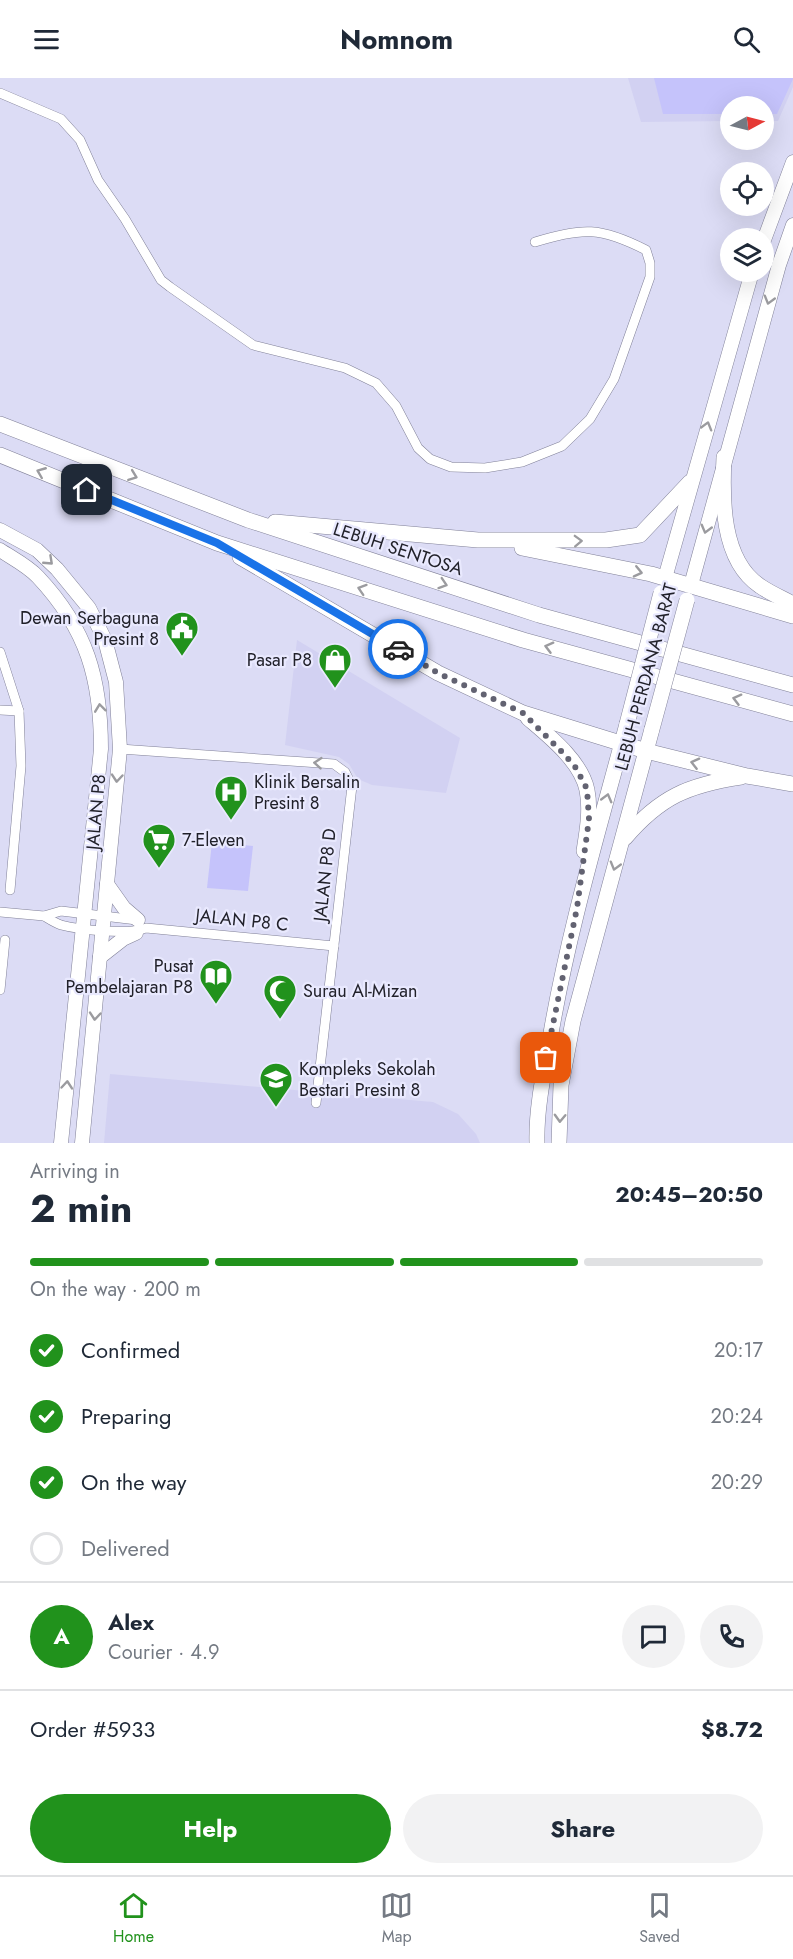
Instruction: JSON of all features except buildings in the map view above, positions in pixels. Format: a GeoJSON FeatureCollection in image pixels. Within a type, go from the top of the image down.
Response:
{"type":"FeatureCollection","features":[{"type":"Feature","properties":{"kind":"main road","name":"LEBUH SENTOSA"},"geometry":{"type":"LineString","coordinates":[[0,424],[248,520],[539,615],[793,684]]}},
{"type":"Feature","properties":{"kind":"main road"},"geometry":{"type":"LineString","coordinates":[[0,455],[217,543],[523,640],[793,714]]}},
{"type":"Feature","properties":{"kind":"main road"},"geometry":{"type":"LineString","coordinates":[[724,457],[724,512],[739,563],[758,585],[793,604]]}},
{"type":"Feature","properties":{"kind":"main road"},"geometry":{"type":"LineString","coordinates":[[248,520],[478,540],[606,540],[639,535],[690,483]]}},
{"type":"Feature","properties":{"kind":"main road"},"geometry":{"type":"LineString","coordinates":[[478,540],[579,558],[663,586],[793,616]]}},
{"type":"Feature","properties":{"kind":"main road"},"geometry":{"type":"LineString","coordinates":[[217,543],[438,673],[523,713],[646,751],[747,776],[793,784]]}},
{"type":"Feature","properties":{"kind":"main road","name":"LEBUH PERDANA BARAT"},"geometry":{"type":"LineString","coordinates":[[537,1143],[547,1055],[577,908],[663,586]]}},
{"type":"Feature","properties":{"kind":"main road","name":"LEBUH PERDANA BARAT"},"geometry":{"type":"LineString","coordinates":[[559,1143],[561,1085],[573,1021],[689,593]]}},
{"type":"Feature","properties":{"kind":"main road"},"geometry":{"type":"LineString","coordinates":[[523,713],[558,746],[576,768],[587,789],[589,819],[577,908]]}},
{"type":"Feature","properties":{"kind":"main road"},"geometry":{"type":"LineString","coordinates":[[622,841],[643,817],[665,800],[702,783],[747,776]]}},
{"type":"Feature","properties":{"kind":"street"},"geometry":{"type":"LineString","coordinates":[[0,93],[61,119],[80,140],[98,180],[125,219],[161,280],[253,345],[345,368],[376,383],[396,406],[417,448],[430,459],[451,467],[485,468],[522,462],[562,446],[590,419],[614,379],[650,277],[650,263],[646,250],[628,241],[588,229],[566,232],[535,242]]}},
{"type":"Feature","properties":{"kind":"street"},"geometry":{"type":"LineString","coordinates":[[768,228],[793,162]]}},
{"type":"Feature","properties":{"kind":"street","name":"LEBUH PERDANA BARAT"},"geometry":{"type":"LineString","coordinates":[[689,593],[724,457],[779,265],[793,225]]}},
{"type":"Feature","properties":{"kind":"street","name":"LEBUH PERDANA BARAT"},"geometry":{"type":"LineString","coordinates":[[663,586],[690,483],[749,282]]}},
{"type":"Feature","properties":{"kind":"street","name":"JALAN P8"},"geometry":{"type":"LineString","coordinates":[[0,530],[37,550],[57,568],[89,608],[105,640],[116,682],[120,749],[82,1143]]}},
{"type":"Feature","properties":{"kind":"street","name":"JALAN P8"},"geometry":{"type":"LineString","coordinates":[[0,550],[36,575],[71,619],[88,653],[101,709],[101,749],[61,1143]]}},
{"type":"Feature","properties":{"kind":"street"},"geometry":{"type":"LineString","coordinates":[[0,652],[19,711],[21,765],[10,890]]}},
{"type":"Feature","properties":{"kind":"street"},"geometry":{"type":"LineString","coordinates":[[0,710],[19,711]]}},
{"type":"Feature","properties":{"kind":"street","name":"JALAN P8 D"},"geometry":{"type":"LineString","coordinates":[[120,749],[334,764],[345,772],[352,786],[316,1103]]}},
{"type":"Feature","properties":{"kind":"street"},"geometry":{"type":"LineString","coordinates":[[100,957],[140,927],[107,884]]}},
{"type":"Feature","properties":{"kind":"street"},"geometry":{"type":"LineString","coordinates":[[0,912],[44,915],[61,911],[83,913],[104,922]]}},
{"type":"Feature","properties":{"kind":"street"},"geometry":{"type":"LineString","coordinates":[[44,915],[60,925],[82,927],[104,922]]}},
{"type":"Feature","properties":{"kind":"street","name":"JALAN P8 C"},"geometry":{"type":"LineString","coordinates":[[104,922],[334,945]]}},
{"type":"Feature","properties":{"kind":"street"},"geometry":{"type":"LineString","coordinates":[[0,990],[5,940]]}},
{"type":"Feature","properties":{"kind":"shaded area"},"geometry":{"type":"Polygon","coordinates":[[[628,78],[793,78],[793,87],[778,121],[774,121],[774,96],[720,96],[720,121],[641,122],[628,78]]]}},
{"type":"Feature","properties":{"kind":"shaded area"},"geometry":{"type":"Polygon","coordinates":[[[654,78],[793,78],[777,114],[774,114],[774,96],[720,96],[720,114],[663,114],[654,78]]]}},
{"type":"Feature","properties":{"kind":"shaded area","name":"Pasar P8"},"geometry":{"type":"Polygon","coordinates":[[[297,640],[460,738],[446,793],[372,785],[358,779],[349,764],[339,757],[285,745],[297,640]]]}},
{"type":"Feature","properties":{"kind":"shaded area"},"geometry":{"type":"Polygon","coordinates":[[[212,842],[253,846],[248,891],[207,888],[212,842]]]}},
{"type":"Feature","properties":{"kind":"shaded area","name":"Kompleks Sekolah Bestari Presint 8"},"geometry":{"type":"Polygon","coordinates":[[[110,1074],[433,1102],[458,1114],[476,1134],[480,1143],[104,1143],[110,1074]]]}},
{"type":"Feature","properties":{"kind":"way so far"},"geometry":{"type":"LineString","coordinates":[[398,649],[438,673],[523,713],[552,739],[576,768],[587,789],[589,819],[577,908],[546,1058]]}},
{"type":"Feature","properties":{"kind":"place","name":"Dewan Serbaguna Presint 8"},"geometry":{"type":"Point","coordinates":[182,657]}},
{"type":"Feature","properties":{"kind":"place","name":"Pasar P8"},"geometry":{"type":"Point","coordinates":[335,689]}},
{"type":"Feature","properties":{"kind":"place","name":"Klinik Bersalin Presint 8"},"geometry":{"type":"Point","coordinates":[231,821]}},
{"type":"Feature","properties":{"kind":"place","name":"7-Eleven"},"geometry":{"type":"Point","coordinates":[159,869]}},
{"type":"Feature","properties":{"kind":"place","name":"Pusat Pembelajaran P8"},"geometry":{"type":"Point","coordinates":[216,1005]}},
{"type":"Feature","properties":{"kind":"place","name":"Surau Al-Mizan"},"geometry":{"type":"Point","coordinates":[280,1020]}},
{"type":"Feature","properties":{"kind":"place","name":"Kompleks Sekolah Bestari Presint 8"},"geometry":{"type":"Point","coordinates":[276,1108]}},
{"type":"Feature","properties":{"kind":"route"},"geometry":{"type":"LineString","coordinates":[[87,490],[217,543],[398,649]]}}]}
